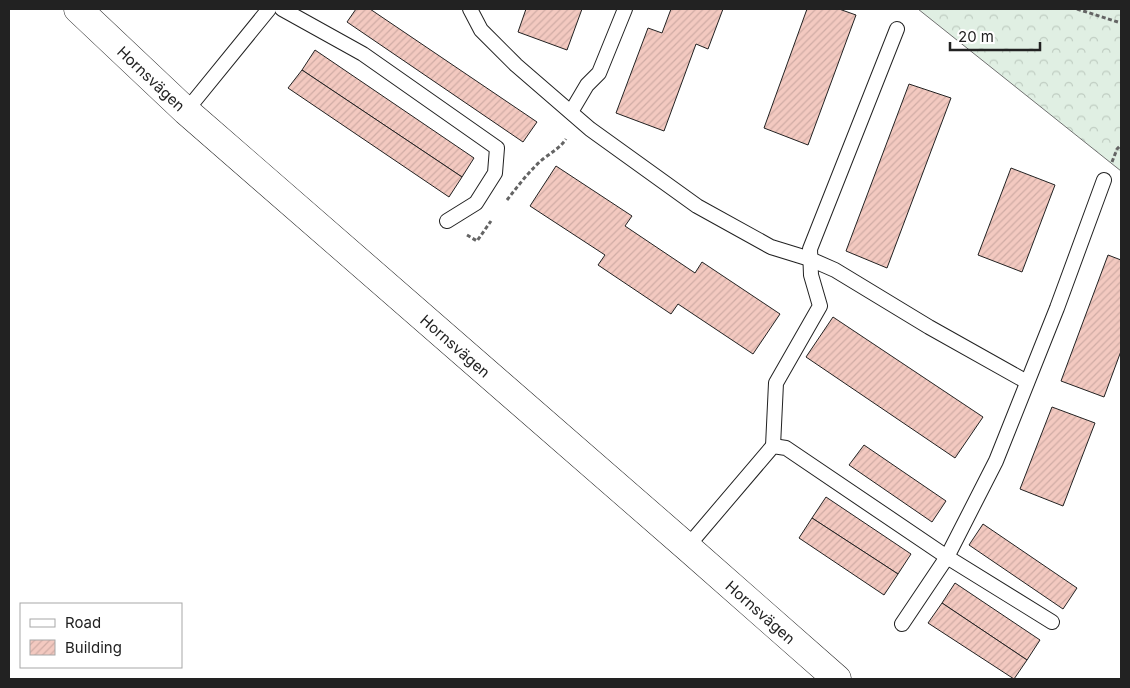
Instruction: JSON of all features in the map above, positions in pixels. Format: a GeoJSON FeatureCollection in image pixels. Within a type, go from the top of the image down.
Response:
{"type":"FeatureCollection","features":[{"type":"Feature","properties":{"kind":"street","name":"Hornsvägen"},"geometry":{"type":"LineString","coordinates":[[78,9],[186,111],[688,547],[837,679]]}},
{"type":"Feature","properties":{"kind":"lane"},"geometry":{"type":"LineString","coordinates":[[186,111],[268,9]]}},
{"type":"Feature","properties":{"kind":"lane"},"geometry":{"type":"LineString","coordinates":[[282,9],[363,54],[497,148],[495,173],[476,203],[447,221]]}},
{"type":"Feature","properties":{"kind":"lane"},"geometry":{"type":"LineString","coordinates":[[470,9],[481,30],[516,65],[575,116],[697,206],[770,247],[810,259],[835,270],[929,327],[1027,382]]}},
{"type":"Feature","properties":{"kind":"lane"},"geometry":{"type":"LineString","coordinates":[[575,116],[587,85],[599,73],[625,9]]}},
{"type":"Feature","properties":{"kind":"lane"},"geometry":{"type":"LineString","coordinates":[[688,547],[774,446],[776,383],[820,306],[811,275],[810,249],[897,29]]}},
{"type":"Feature","properties":{"kind":"lane"},"geometry":{"type":"LineString","coordinates":[[902,624],[947,557],[996,461],[1104,180]]}},
{"type":"Feature","properties":{"kind":"lane"},"geometry":{"type":"LineString","coordinates":[[774,446],[786,448],[947,557],[1052,622]]}},
{"type":"Feature","properties":{"kind":"path"},"geometry":{"type":"LineString","coordinates":[[1077,9],[1121,23]]}},
{"type":"Feature","properties":{"kind":"path"},"geometry":{"type":"LineString","coordinates":[[506,201],[543,159],[562,145],[575,116]]}},
{"type":"Feature","properties":{"kind":"path"},"geometry":{"type":"LineString","coordinates":[[447,221],[476,241],[494,217]]}},
{"type":"Feature","properties":{"kind":"green space"},"geometry":{"type":"Polygon","coordinates":[[[918,9],[1121,9],[1121,171],[918,9]]]}},
{"type":"Feature","properties":{"kind":"building"},"geometry":{"type":"Polygon","coordinates":[[[356,9],[370,9],[537,122],[523,142],[347,22],[356,9]]]}},
{"type":"Feature","properties":{"kind":"building"},"geometry":{"type":"Polygon","coordinates":[[[526,9],[582,9],[567,50],[518,32],[526,9]]]}},
{"type":"Feature","properties":{"kind":"building"},"geometry":{"type":"Polygon","coordinates":[[[671,9],[723,9],[708,49],[696,44],[664,131],[616,113],[648,28],[662,33],[671,9]]]}},
{"type":"Feature","properties":{"kind":"building"},"geometry":{"type":"Polygon","coordinates":[[[807,9],[839,9],[856,15],[808,145],[764,128],[807,9]]]}},
{"type":"Feature","properties":{"kind":"building"},"geometry":{"type":"Polygon","coordinates":[[[315,50],[474,158],[462,177],[302,70],[315,50]]]}},
{"type":"Feature","properties":{"kind":"building"},"geometry":{"type":"Polygon","coordinates":[[[302,70],[462,177],[449,197],[288,88],[302,70]]]}},
{"type":"Feature","properties":{"kind":"building"},"geometry":{"type":"Polygon","coordinates":[[[909,84],[951,98],[887,268],[846,251],[909,84]]]}},
{"type":"Feature","properties":{"kind":"building"},"geometry":{"type":"Polygon","coordinates":[[[556,166],[632,216],[625,226],[695,273],[702,262],[780,314],[753,354],[678,304],[671,314],[598,265],[605,255],[530,206],[556,166]]]}},
{"type":"Feature","properties":{"kind":"building"},"geometry":{"type":"Polygon","coordinates":[[[1011,168],[1055,185],[1022,272],[978,255],[1011,168]]]}},
{"type":"Feature","properties":{"kind":"building"},"geometry":{"type":"Polygon","coordinates":[[[1108,255],[1121,260],[1121,351],[1104,397],[1061,381],[1108,255]]]}},
{"type":"Feature","properties":{"kind":"building"},"geometry":{"type":"Polygon","coordinates":[[[833,317],[983,417],[955,458],[806,357],[833,317]]]}},
{"type":"Feature","properties":{"kind":"building"},"geometry":{"type":"Polygon","coordinates":[[[1052,407],[1095,423],[1063,506],[1020,489],[1052,407]]]}},
{"type":"Feature","properties":{"kind":"building"},"geometry":{"type":"Polygon","coordinates":[[[864,445],[946,501],[932,522],[849,465],[864,445]]]}},
{"type":"Feature","properties":{"kind":"building"},"geometry":{"type":"Polygon","coordinates":[[[826,497],[911,554],[898,574],[812,518],[826,497]]]}},
{"type":"Feature","properties":{"kind":"building"},"geometry":{"type":"Polygon","coordinates":[[[812,518],[898,574],[884,595],[799,538],[812,518]]]}},
{"type":"Feature","properties":{"kind":"building"},"geometry":{"type":"Polygon","coordinates":[[[983,524],[1077,588],[1063,609],[969,545],[983,524]]]}},
{"type":"Feature","properties":{"kind":"building"},"geometry":{"type":"Polygon","coordinates":[[[955,583],[1040,640],[1027,660],[942,603],[955,583]]]}},
{"type":"Feature","properties":{"kind":"building"},"geometry":{"type":"Polygon","coordinates":[[[942,603],[1027,660],[1014,679],[928,623],[942,603]]]}}]}
